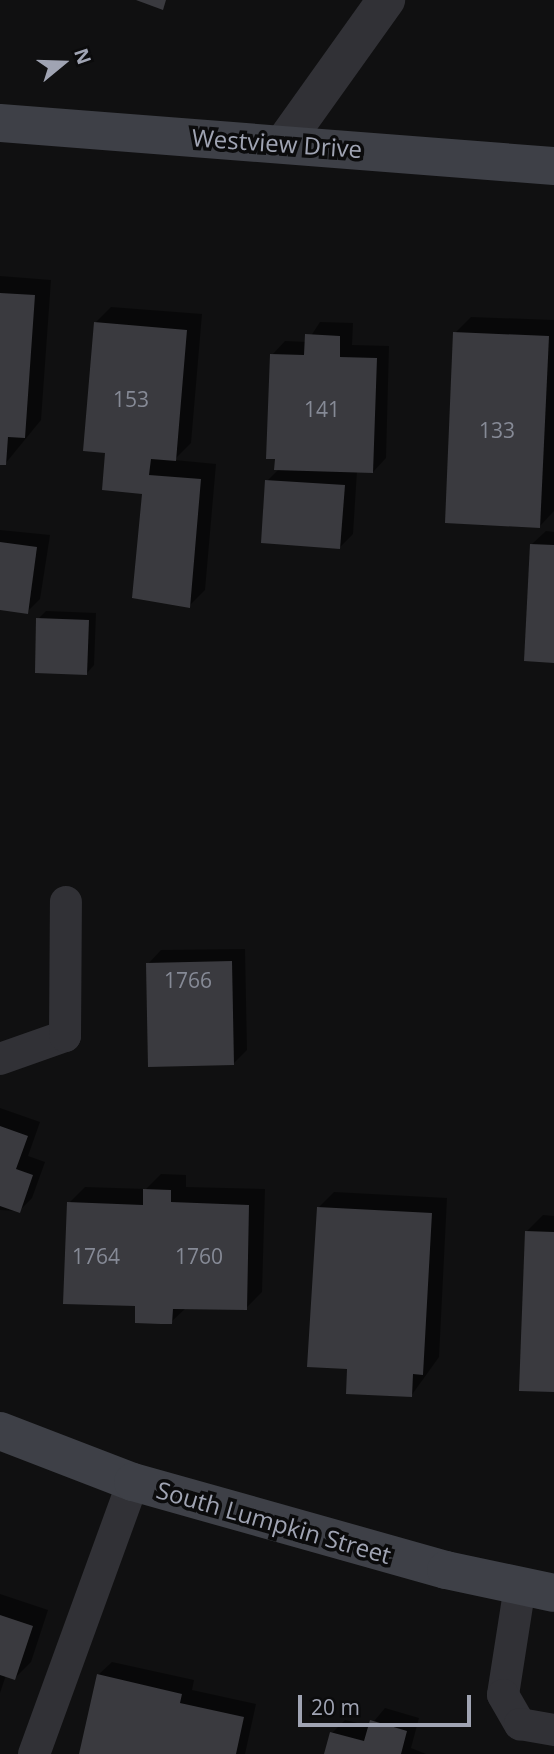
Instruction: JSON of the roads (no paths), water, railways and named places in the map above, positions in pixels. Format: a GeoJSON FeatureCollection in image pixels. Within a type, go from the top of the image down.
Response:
{"type":"FeatureCollection","features":[{"type":"Feature","properties":{"kind":"street"},"geometry":{"type":"LineString","coordinates":[[284,143],[386,0]]}},
{"type":"Feature","properties":{"kind":"street","name":"Westview Drive"},"geometry":{"type":"LineString","coordinates":[[0,123],[554,166]]}},
{"type":"Feature","properties":{"kind":"street","name":"South Lumpkin Street"},"geometry":{"type":"LineString","coordinates":[[0,1431],[133,1482],[537,1589]]}},
{"type":"Feature","properties":{"kind":"lane"},"geometry":{"type":"LineString","coordinates":[[0,1059],[65,1036],[66,902]]}},
{"type":"Feature","properties":{"kind":"lane"},"geometry":{"type":"LineString","coordinates":[[34,1754],[133,1482]]}},
{"type":"Feature","properties":{"kind":"lane"},"geometry":{"type":"LineString","coordinates":[[537,1589],[503,1695],[520,1724],[554,1730]]}}]}
